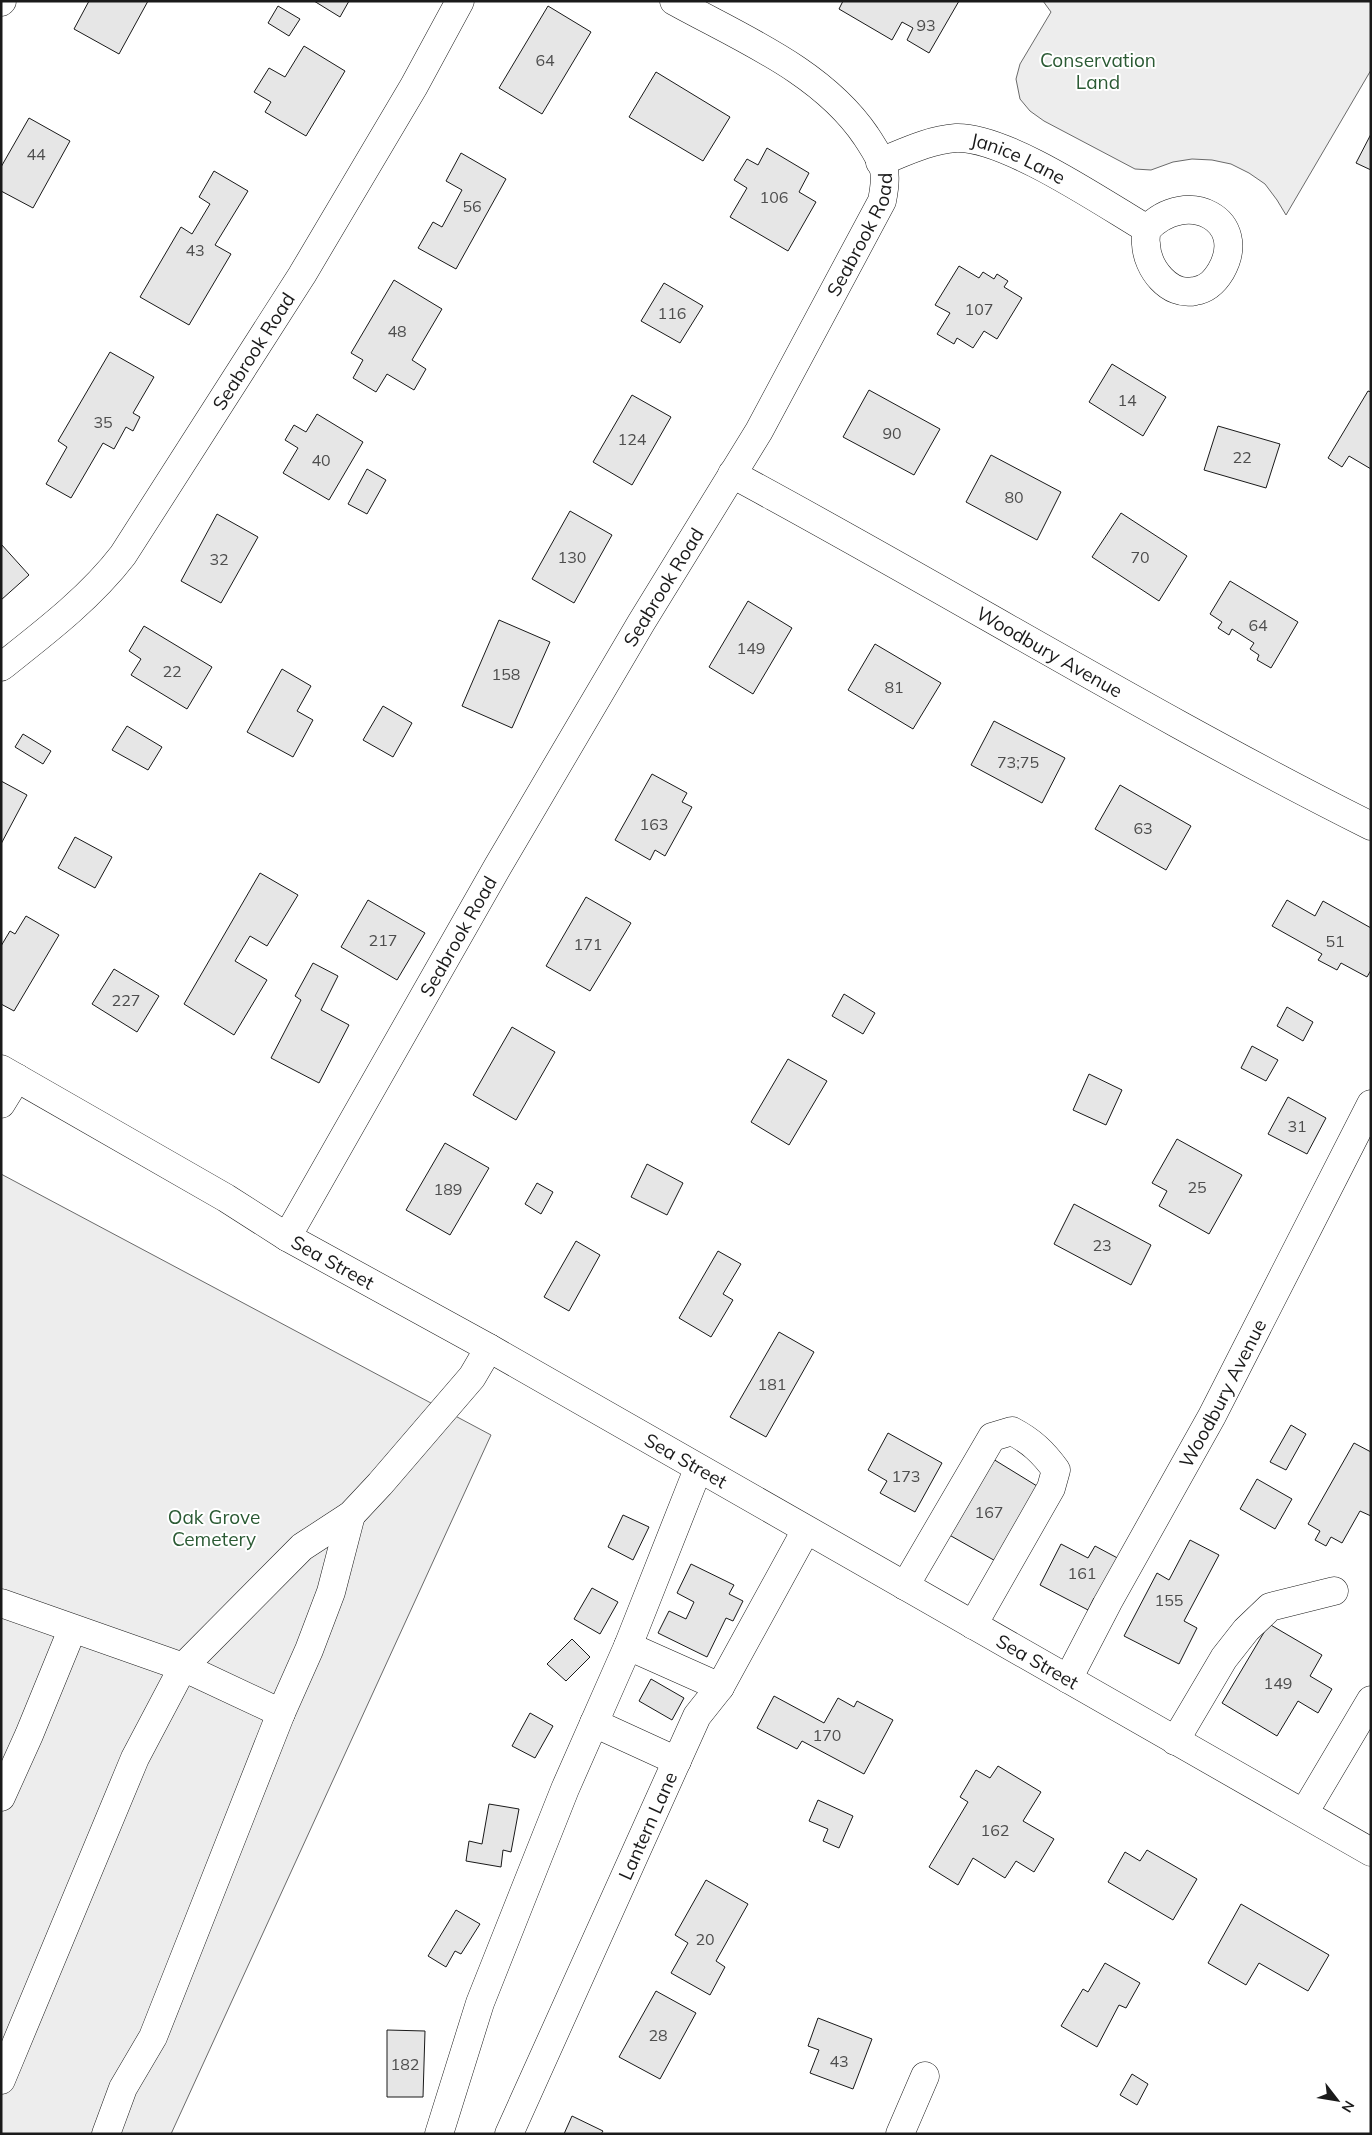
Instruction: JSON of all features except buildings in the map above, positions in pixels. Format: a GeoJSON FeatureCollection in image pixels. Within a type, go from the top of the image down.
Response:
{"type":"FeatureCollection","features":[{"type":"Feature","properties":{"kind":"street","name":"Seabrook Road"},"geometry":{"type":"LineString","coordinates":[[1,667],[50,627],[110,572],[123,555],[302,274],[414,86],[460,1]]}},
{"type":"Feature","properties":{"kind":"street","name":"Seabrook Road"},"geometry":{"type":"LineString","coordinates":[[286,1237],[640,623],[759,431],[882,201],[885,185],[884,170],[876,150],[839,102],[797,70],[674,1]]}},
{"type":"Feature","properties":{"kind":"street","name":"Janice Lane"},"geometry":{"type":"LineString","coordinates":[[880,162],[936,140],[958,138],[977,140],[1025,159],[1147,229]]}},
{"type":"Feature","properties":{"kind":"street","name":"Woodbury Avenue"},"geometry":{"type":"LineString","coordinates":[[732,474],[830,527],[1017,634],[1305,792],[1371,826]]}},
{"type":"Feature","properties":{"kind":"street","name":"Sea Street"},"geometry":{"type":"LineString","coordinates":[[9,1074],[226,1198],[286,1237],[489,1348],[1175,1742],[1371,1852]]}},
{"type":"Feature","properties":{"kind":"street"},"geometry":{"type":"LineString","coordinates":[[1,1104],[9,1074]]}},
{"type":"Feature","properties":{"kind":"street","name":"Woodbury Avenue"},"geometry":{"type":"LineString","coordinates":[[1068,1679],[1108,1602],[1212,1416],[1371,1104]]}},
{"type":"Feature","properties":{"kind":"street"},"geometry":{"type":"LineString","coordinates":[[1,2080],[135,1758],[183,1667],[302,1547],[351,1515],[472,1377],[489,1348]]}},
{"type":"Feature","properties":{"kind":"street"},"geometry":{"type":"LineString","coordinates":[[905,1586],[992,1437],[1012,1431],[1030,1441],[1044,1453],[1056,1470],[1051,1488],[973,1625]]}},
{"type":"Feature","properties":{"kind":"street"},"geometry":{"type":"LineString","coordinates":[[438,2134],[480,2003],[565,1788],[628,1646],[698,1469]]}},
{"type":"Feature","properties":{"kind":"street"},"geometry":{"type":"LineString","coordinates":[[106,2134],[123,2088],[153,2037],[281,1713],[309,1650],[331,1592],[351,1515]]}},
{"type":"Feature","properties":{"kind":"street","name":"Lantern Lane"},"geometry":{"type":"LineString","coordinates":[[509,2134],[697,1716],[720,1687],[806,1530]]}},
{"type":"Feature","properties":{"kind":"street"},"geometry":{"type":"LineString","coordinates":[[1175,1742],[1224,1658],[1246,1630],[1270,1607],[1334,1591]]}},
{"type":"Feature","properties":{"kind":"street"},"geometry":{"type":"LineString","coordinates":[[1,1603],[72,1630],[183,1667],[281,1713]]}},
{"type":"Feature","properties":{"kind":"street"},"geometry":{"type":"LineString","coordinates":[[1,1797],[29,1735],[72,1630]]}},
{"type":"Feature","properties":{"kind":"street"},"geometry":{"type":"LineString","coordinates":[[628,1646],[720,1687]]}},
{"type":"Feature","properties":{"kind":"street"},"geometry":{"type":"LineString","coordinates":[[1304,1813],[1371,1700]]}},
{"type":"Feature","properties":{"kind":"street"},"geometry":{"type":"LineString","coordinates":[[594,1723],[677,1761]]}},
{"type":"Feature","properties":{"kind":"street"},"geometry":{"type":"LineString","coordinates":[[900,2134],[925,2076]]}},
{"type":"Feature","properties":{"kind":"shaded area"},"geometry":{"type":"Polygon","coordinates":[[[1043,1],[1371,1],[1371,70],[1286,215],[1265,184],[1231,164],[1212,160],[1192,159],[1173,162],[1151,170],[1135,169],[1044,121],[1030,111],[1020,99],[1016,79],[1020,64],[1051,12],[1043,1]]]}},
{"type":"Feature","properties":{"kind":"shaded area","name":"Oak Grove Cemetery"},"geometry":{"type":"Polygon","coordinates":[[[1,1174],[491,1435],[171,2134],[1,2134],[1,1174]]]}},
{"type":"Feature","properties":{"kind":"park label","name":"Conservation Land"},"geometry":{"type":"Point","coordinates":[1098,71]}}]}
